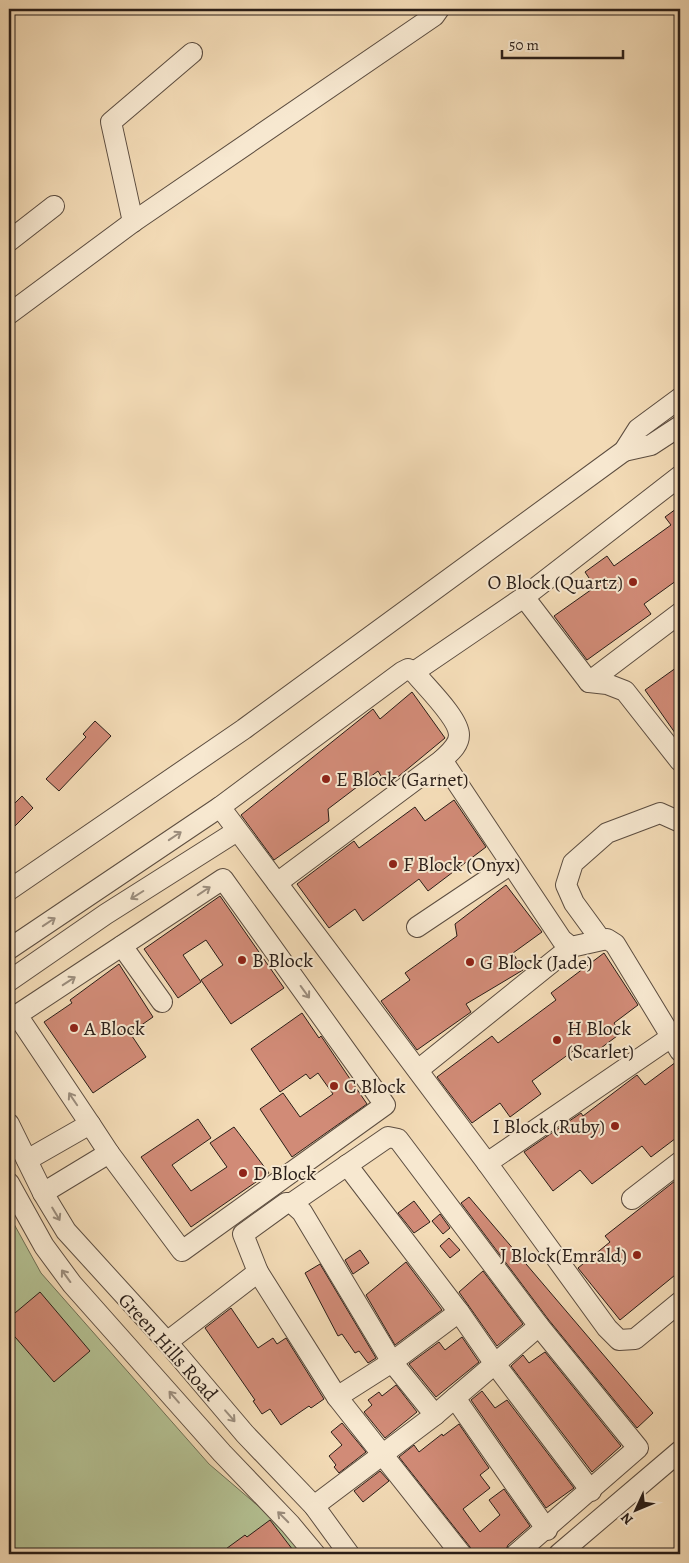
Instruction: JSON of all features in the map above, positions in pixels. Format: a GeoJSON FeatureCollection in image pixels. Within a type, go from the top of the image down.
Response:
{"type":"FeatureCollection","features":[{"type":"Feature","properties":{"kind":"street"},"geometry":{"type":"LineString","coordinates":[[9,314],[133,222],[434,16],[439,9]]}},
{"type":"Feature","properties":{"kind":"street"},"geometry":{"type":"LineString","coordinates":[[133,222],[111,122],[192,53]]}},
{"type":"Feature","properties":{"kind":"street"},"geometry":{"type":"LineString","coordinates":[[9,241],[54,206]]}},
{"type":"Feature","properties":{"kind":"street"},"geometry":{"type":"LineString","coordinates":[[9,890],[244,729],[624,451],[638,429],[680,398]]}},
{"type":"Feature","properties":{"kind":"street"},"geometry":{"type":"LineString","coordinates":[[624,451],[651,445],[680,426]]}},
{"type":"Feature","properties":{"kind":"street"},"geometry":{"type":"LineString","coordinates":[[414,672],[524,596],[680,476]]}},
{"type":"Feature","properties":{"kind":"street"},"geometry":{"type":"LineString","coordinates":[[524,596],[589,682],[607,684],[625,691],[678,752]]}},
{"type":"Feature","properties":{"kind":"street"},"geometry":{"type":"LineString","coordinates":[[589,682],[680,613]]}},
{"type":"Feature","properties":{"kind":"street"},"geometry":{"type":"LineString","coordinates":[[9,949],[220,807],[402,672],[408,670],[414,672],[454,721],[459,735],[455,748],[442,760],[277,883]]}},
{"type":"Feature","properties":{"kind":"street"},"geometry":{"type":"LineString","coordinates":[[442,760],[562,940],[571,946]]}},
{"type":"Feature","properties":{"kind":"street"},"geometry":{"type":"LineString","coordinates":[[220,807],[418,1070],[607,1328],[619,1340],[635,1339],[680,1302]]}},
{"type":"Feature","properties":{"kind":"street"},"geometry":{"type":"LineString","coordinates":[[601,940],[574,903],[566,885],[573,864],[607,834],[628,824],[660,813],[680,822]]}},
{"type":"Feature","properties":{"kind":"street"},"geometry":{"type":"LineString","coordinates":[[9,981],[106,914],[237,832]]}},
{"type":"Feature","properties":{"kind":"street"},"geometry":{"type":"LineString","coordinates":[[417,927],[511,864]]}},
{"type":"Feature","properties":{"kind":"street"},"geometry":{"type":"LineString","coordinates":[[223,879],[385,1105],[182,1251],[109,1154],[90,1124],[18,1016],[223,879]]}},
{"type":"Feature","properties":{"kind":"street"},"geometry":{"type":"LineString","coordinates":[[91,893],[106,914]]}},
{"type":"Feature","properties":{"kind":"street"},"geometry":{"type":"LineString","coordinates":[[418,1070],[571,946],[607,939],[615,944],[677,1040],[487,1163]]}},
{"type":"Feature","properties":{"kind":"street"},"geometry":{"type":"LineString","coordinates":[[122,946],[162,1002]]}},
{"type":"Feature","properties":{"kind":"street","name":"Green Hills Road"},"geometry":{"type":"LineString","coordinates":[[9,1124],[43,1193],[66,1230],[167,1342],[245,1434],[314,1506],[349,1554]]}},
{"type":"Feature","properties":{"kind":"street"},"geometry":{"type":"LineString","coordinates":[[27,1160],[90,1124]]}},
{"type":"Feature","properties":{"kind":"street"},"geometry":{"type":"LineString","coordinates":[[461,1554],[337,1397],[258,1272],[243,1234],[286,1203],[292,1203],[388,1138],[398,1139],[539,1326],[638,1448],[547,1530],[516,1554]]}},
{"type":"Feature","properties":{"kind":"street"},"geometry":{"type":"LineString","coordinates":[[43,1193],[109,1154]]}},
{"type":"Feature","properties":{"kind":"street"},"geometry":{"type":"LineString","coordinates":[[632,1199],[680,1162]]}},
{"type":"Feature","properties":{"kind":"street"},"geometry":{"type":"LineString","coordinates":[[347,1165],[459,1312],[495,1364],[591,1491]]}},
{"type":"Feature","properties":{"kind":"street","name":"Green Hills Road"},"geometry":{"type":"LineString","coordinates":[[9,1183],[44,1246],[72,1284],[222,1453],[290,1524],[315,1554]]}},
{"type":"Feature","properties":{"kind":"street"},"geometry":{"type":"LineString","coordinates":[[292,1203],[302,1212],[392,1362],[435,1415]]}},
{"type":"Feature","properties":{"kind":"street"},"geometry":{"type":"LineString","coordinates":[[167,1342],[258,1272]]}},
{"type":"Feature","properties":{"kind":"street"},"geometry":{"type":"LineString","coordinates":[[337,1397],[392,1362],[459,1312]]}},
{"type":"Feature","properties":{"kind":"street"},"geometry":{"type":"LineString","coordinates":[[314,1506],[383,1456],[435,1415],[539,1326]]}},
{"type":"Feature","properties":{"kind":"street"},"geometry":{"type":"LineString","coordinates":[[455,1398],[547,1530]]}},
{"type":"Feature","properties":{"kind":"street"},"geometry":{"type":"LineString","coordinates":[[559,1554],[680,1451]]}},
{"type":"Feature","properties":{"kind":"green space"},"geometry":{"type":"Polygon","coordinates":[[[9,1215],[41,1273],[209,1464],[284,1528],[303,1554],[9,1554],[9,1215]]]}},
{"type":"Feature","properties":{"kind":"building","name":"O Block (Quartz)"},"geometry":{"type":"Polygon","coordinates":[[[680,506],[680,578],[644,604],[651,614],[587,660],[554,616],[595,587],[585,572],[607,556],[614,566],[671,525],[665,517],[680,506]]]}},
{"type":"Feature","properties":{"kind":"building"},"geometry":{"type":"Polygon","coordinates":[[[680,665],[680,740],[645,690],[680,665]]]}},
{"type":"Feature","properties":{"kind":"building","name":"E Block (Garnet)"},"geometry":{"type":"Polygon","coordinates":[[[412,692],[445,738],[387,786],[378,771],[328,809],[329,821],[274,860],[241,815],[373,709],[380,719],[412,692]]]}},
{"type":"Feature","properties":{"kind":"building"},"geometry":{"type":"Polygon","coordinates":[[[95,721],[111,736],[59,791],[46,779],[86,737],[83,734],[95,721]]]}},
{"type":"Feature","properties":{"kind":"building"},"geometry":{"type":"Polygon","coordinates":[[[22,796],[33,808],[9,832],[9,809],[22,796]]]}},
{"type":"Feature","properties":{"kind":"building","name":"F Block (Onyx)"},"geometry":{"type":"Polygon","coordinates":[[[454,800],[486,847],[428,891],[419,879],[363,921],[355,909],[329,928],[297,884],[354,841],[359,848],[415,807],[425,821],[454,800]]]}},
{"type":"Feature","properties":{"kind":"building","name":"G Block (Jade)"},"geometry":{"type":"Polygon","coordinates":[[[506,885],[542,932],[513,953],[523,970],[466,1004],[471,1012],[417,1050],[381,1001],[410,980],[405,973],[457,936],[455,924],[506,885]]]}},
{"type":"Feature","properties":{"kind":"building","name":"B Block"},"geometry":{"type":"Polygon","coordinates":[[[220,896],[284,988],[231,1024],[201,980],[223,965],[206,940],[183,955],[201,982],[178,998],[144,949],[220,896]]]}},
{"type":"Feature","properties":{"kind":"building","name":"H Block (Scarlet)"},"geometry":{"type":"Polygon","coordinates":[[[604,953],[638,1005],[614,1023],[621,1033],[589,1057],[580,1046],[532,1081],[541,1094],[510,1117],[500,1103],[472,1123],[437,1077],[492,1036],[498,1043],[556,1000],[551,993],[604,953]]]}},
{"type":"Feature","properties":{"kind":"building","name":"A Block"},"geometry":{"type":"Polygon","coordinates":[[[119,964],[153,1017],[130,1033],[146,1057],[93,1093],[44,1022],[72,1003],[70,1000],[119,964]]]}},
{"type":"Feature","properties":{"kind":"building","name":"C Block"},"geometry":{"type":"Polygon","coordinates":[[[302,1013],[319,1038],[321,1036],[367,1104],[292,1157],[260,1109],[283,1093],[300,1117],[333,1094],[318,1073],[310,1079],[306,1074],[280,1092],[251,1049],[302,1013]]]}},
{"type":"Feature","properties":{"kind":"building","name":"I Block (Ruby)"},"geometry":{"type":"Polygon","coordinates":[[[676,1062],[680,1063],[680,1135],[651,1157],[642,1146],[592,1184],[580,1170],[553,1191],[524,1152],[581,1113],[583,1116],[637,1075],[645,1085],[676,1062]]]}},
{"type":"Feature","properties":{"kind":"building","name":"D Block"},"geometry":{"type":"Polygon","coordinates":[[[198,1119],[211,1138],[172,1165],[191,1191],[227,1167],[210,1143],[234,1127],[269,1173],[191,1227],[141,1157],[198,1119]]]}},
{"type":"Feature","properties":{"kind":"building","name":"J Block(Emrald)"},"geometry":{"type":"Polygon","coordinates":[[[680,1177],[680,1271],[620,1320],[578,1268],[610,1242],[605,1236],[680,1177]]]}},
{"type":"Feature","properties":{"kind":"building"},"geometry":{"type":"Polygon","coordinates":[[[469,1197],[653,1413],[637,1428],[548,1319],[461,1203],[469,1197]]]}},
{"type":"Feature","properties":{"kind":"building"},"geometry":{"type":"Polygon","coordinates":[[[414,1201],[430,1222],[414,1233],[398,1213],[414,1201]]]}},
{"type":"Feature","properties":{"kind":"building"},"geometry":{"type":"Polygon","coordinates":[[[440,1214],[450,1228],[443,1234],[432,1221],[440,1214]]]}},
{"type":"Feature","properties":{"kind":"building"},"geometry":{"type":"Polygon","coordinates":[[[449,1238],[460,1250],[450,1258],[440,1246],[449,1238]]]}},
{"type":"Feature","properties":{"kind":"building"},"geometry":{"type":"Polygon","coordinates":[[[360,1250],[369,1263],[353,1274],[345,1260],[360,1250]]]}},
{"type":"Feature","properties":{"kind":"building"},"geometry":{"type":"Polygon","coordinates":[[[406,1262],[442,1310],[395,1345],[366,1295],[406,1262]]]}},
{"type":"Feature","properties":{"kind":"building"},"geometry":{"type":"Polygon","coordinates":[[[320,1264],[376,1358],[368,1363],[359,1351],[355,1353],[342,1334],[338,1336],[305,1273],[320,1264]]]}},
{"type":"Feature","properties":{"kind":"building"},"geometry":{"type":"Polygon","coordinates":[[[483,1271],[523,1324],[497,1346],[459,1292],[483,1271]]]}},
{"type":"Feature","properties":{"kind":"building"},"geometry":{"type":"Polygon","coordinates":[[[40,1292],[90,1351],[54,1382],[9,1330],[9,1318],[40,1292]]]}},
{"type":"Feature","properties":{"kind":"building"},"geometry":{"type":"Polygon","coordinates":[[[231,1308],[258,1348],[273,1338],[277,1344],[286,1338],[324,1399],[311,1408],[309,1406],[281,1425],[270,1409],[262,1414],[253,1401],[255,1400],[205,1328],[231,1308]]]}},
{"type":"Feature","properties":{"kind":"building"},"geometry":{"type":"Polygon","coordinates":[[[462,1337],[479,1362],[436,1397],[409,1364],[439,1342],[445,1350],[462,1337]]]}},
{"type":"Feature","properties":{"kind":"building"},"geometry":{"type":"Polygon","coordinates":[[[545,1352],[621,1446],[592,1472],[511,1366],[523,1355],[529,1363],[545,1352]]]}},
{"type":"Feature","properties":{"kind":"building"},"geometry":{"type":"Polygon","coordinates":[[[396,1385],[417,1412],[385,1438],[364,1412],[372,1405],[368,1400],[379,1392],[382,1396],[396,1385]]]}},
{"type":"Feature","properties":{"kind":"building"},"geometry":{"type":"Polygon","coordinates":[[[482,1391],[495,1408],[507,1400],[574,1488],[546,1508],[471,1400],[482,1391]]]}},
{"type":"Feature","properties":{"kind":"building"},"geometry":{"type":"Polygon","coordinates":[[[342,1423],[366,1452],[339,1473],[329,1456],[342,1445],[331,1432],[342,1423]]]}},
{"type":"Feature","properties":{"kind":"building"},"geometry":{"type":"Polygon","coordinates":[[[459,1424],[489,1468],[480,1475],[490,1488],[463,1509],[480,1532],[500,1515],[489,1500],[504,1489],[530,1526],[508,1545],[504,1554],[473,1554],[470,1547],[399,1457],[414,1445],[419,1452],[442,1434],[443,1436],[459,1424]]]}},
{"type":"Feature","properties":{"kind":"building"},"geometry":{"type":"Polygon","coordinates":[[[380,1471],[389,1481],[363,1502],[354,1491],[380,1471]]]}},
{"type":"Feature","properties":{"kind":"building"},"geometry":{"type":"Polygon","coordinates":[[[270,1520],[296,1554],[219,1554],[245,1535],[247,1537],[270,1520]]]}},
{"type":"Feature","properties":{"kind":"place","name":"O Block (Quartz)"},"geometry":{"type":"Point","coordinates":[633,582]}},
{"type":"Feature","properties":{"kind":"place","name":"E Block (Garnet)"},"geometry":{"type":"Point","coordinates":[326,779]}},
{"type":"Feature","properties":{"kind":"place","name":"F Block (Onyx)"},"geometry":{"type":"Point","coordinates":[393,864]}},
{"type":"Feature","properties":{"kind":"place","name":"B Block"},"geometry":{"type":"Point","coordinates":[242,960]}},
{"type":"Feature","properties":{"kind":"place","name":"G Block (Jade)"},"geometry":{"type":"Point","coordinates":[470,962]}},
{"type":"Feature","properties":{"kind":"place","name":"A Block"},"geometry":{"type":"Point","coordinates":[74,1028]}},
{"type":"Feature","properties":{"kind":"place","name":"H Block (Scarlet)"},"geometry":{"type":"Point","coordinates":[557,1040]}},
{"type":"Feature","properties":{"kind":"place","name":"C Block"},"geometry":{"type":"Point","coordinates":[334,1086]}},
{"type":"Feature","properties":{"kind":"place","name":"I Block (Ruby)"},"geometry":{"type":"Point","coordinates":[615,1126]}},
{"type":"Feature","properties":{"kind":"place","name":"D Block"},"geometry":{"type":"Point","coordinates":[243,1173]}},
{"type":"Feature","properties":{"kind":"place","name":"J Block(Emrald)"},"geometry":{"type":"Point","coordinates":[637,1255]}}]}
